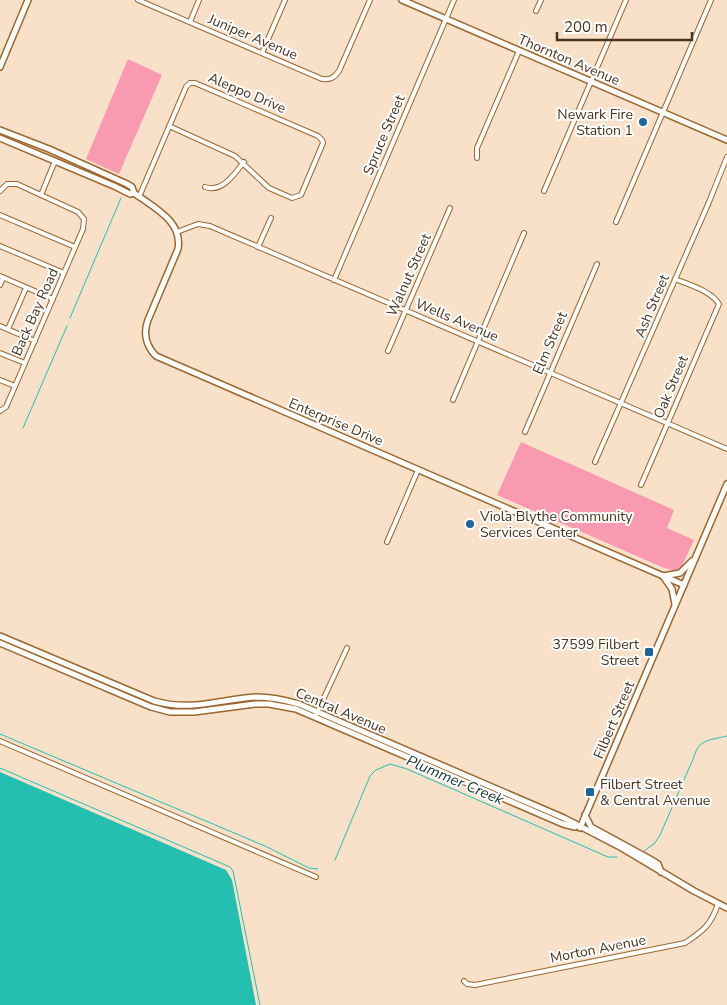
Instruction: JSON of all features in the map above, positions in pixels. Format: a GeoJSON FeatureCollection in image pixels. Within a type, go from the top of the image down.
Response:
{"type":"FeatureCollection","features":[{"type":"Feature","properties":{"kind":"street"},"geometry":{"type":"LineString","coordinates":[[0,67],[28,0]]}},
{"type":"Feature","properties":{"kind":"street","name":"Juniper Avenue"},"geometry":{"type":"LineString","coordinates":[[138,0],[322,79],[332,78],[339,71],[370,0]]}},
{"type":"Feature","properties":{"kind":"street"},"geometry":{"type":"LineString","coordinates":[[190,22],[200,0]]}},
{"type":"Feature","properties":{"kind":"street"},"geometry":{"type":"LineString","coordinates":[[262,53],[285,0]]}},
{"type":"Feature","properties":{"kind":"street","name":"Thornton Avenue"},"geometry":{"type":"LineString","coordinates":[[402,0],[727,140]]}},
{"type":"Feature","properties":{"kind":"street","name":"Spruce Street"},"geometry":{"type":"LineString","coordinates":[[334,280],[454,0]]}},
{"type":"Feature","properties":{"kind":"street"},"geometry":{"type":"LineString","coordinates":[[536,11],[541,0]]}},
{"type":"Feature","properties":{"kind":"street"},"geometry":{"type":"LineString","coordinates":[[544,191],[626,0]]}},
{"type":"Feature","properties":{"kind":"street"},"geometry":{"type":"LineString","coordinates":[[616,222],[711,0]]}},
{"type":"Feature","properties":{"kind":"street"},"geometry":{"type":"LineString","coordinates":[[477,158],[477,148],[519,51]]}},
{"type":"Feature","properties":{"kind":"street","name":"Aleppo Drive"},"geometry":{"type":"LineString","coordinates":[[140,197],[186,87],[192,82],[318,136],[322,140],[322,146],[298,197],[292,198],[269,188],[244,162]]}},
{"type":"Feature","properties":{"kind":"street"},"geometry":{"type":"LineString","coordinates":[[169,126],[229,152],[244,162],[223,185],[214,189],[205,187]]}},
{"type":"Feature","properties":{"kind":"street"},"geometry":{"type":"LineString","coordinates":[[1,129],[117,178],[132,187],[134,193]]}},
{"type":"Feature","properties":{"kind":"street"},"geometry":{"type":"LineString","coordinates":[[0,138],[130,194],[134,193],[167,218],[177,232]]}},
{"type":"Feature","properties":{"kind":"street","name":"Ash Street"},"geometry":{"type":"LineString","coordinates":[[595,462],[622,404],[727,157]]}},
{"type":"Feature","properties":{"kind":"street"},"geometry":{"type":"LineString","coordinates":[[0,191],[8,184],[16,184],[41,196],[55,161]]}},
{"type":"Feature","properties":{"kind":"street","name":"Back Bay Road"},"geometry":{"type":"LineString","coordinates":[[1,411],[6,407],[83,229],[84,218],[78,212],[41,196]]}},
{"type":"Feature","properties":{"kind":"street","name":"Walnut Street"},"geometry":{"type":"LineString","coordinates":[[388,351],[450,208]]}},
{"type":"Feature","properties":{"kind":"street"},"geometry":{"type":"LineString","coordinates":[[0,215],[75,247]]}},
{"type":"Feature","properties":{"kind":"street"},"geometry":{"type":"LineString","coordinates":[[258,247],[271,218]]}},
{"type":"Feature","properties":{"kind":"street","name":"Wells Avenue"},"geometry":{"type":"LineString","coordinates":[[177,232],[192,225],[204,224],[727,449]]}},
{"type":"Feature","properties":{"kind":"street","name":"Enterprise Drive"},"geometry":{"type":"LineString","coordinates":[[177,232],[179,243],[176,255],[146,326],[146,338],[151,351],[162,359],[684,585]]}},
{"type":"Feature","properties":{"kind":"street"},"geometry":{"type":"LineString","coordinates":[[453,400],[524,233]]}},
{"type":"Feature","properties":{"kind":"street"},"geometry":{"type":"LineString","coordinates":[[0,246],[64,273]]}},
{"type":"Feature","properties":{"kind":"street","name":"Elm Street"},"geometry":{"type":"LineString","coordinates":[[525,432],[597,264]]}},
{"type":"Feature","properties":{"kind":"street"},"geometry":{"type":"LineString","coordinates":[[0,285],[2,277],[53,299]]}},
{"type":"Feature","properties":{"kind":"street","name":"Oak Street"},"geometry":{"type":"LineString","coordinates":[[641,485],[719,304],[715,298],[675,279]]}},
{"type":"Feature","properties":{"kind":"street"},"geometry":{"type":"LineString","coordinates":[[8,329],[26,288]]}},
{"type":"Feature","properties":{"kind":"street"},"geometry":{"type":"LineString","coordinates":[[0,326],[35,341]]}},
{"type":"Feature","properties":{"kind":"street"},"geometry":{"type":"LineString","coordinates":[[0,353],[25,363]]}},
{"type":"Feature","properties":{"kind":"street"},"geometry":{"type":"LineString","coordinates":[[0,380],[14,386]]}},
{"type":"Feature","properties":{"kind":"street"},"geometry":{"type":"LineString","coordinates":[[387,542],[418,470]]}},
{"type":"Feature","properties":{"kind":"street","name":"Filbert Street"},"geometry":{"type":"LineString","coordinates":[[580,828],[727,484]]}},
{"type":"Feature","properties":{"kind":"street"},"geometry":{"type":"LineString","coordinates":[[676,604],[672,589],[663,576],[680,573],[695,559]]}},
{"type":"Feature","properties":{"kind":"street","name":"Central Avenue"},"geometry":{"type":"LineString","coordinates":[[0,636],[154,702],[169,706],[193,706],[266,697],[299,704],[316,714],[564,818],[580,828],[622,848],[727,908]]}},
{"type":"Feature","properties":{"kind":"street","name":"Central Avenue"},"geometry":{"type":"LineString","coordinates":[[0,642],[151,707],[170,712],[194,712],[269,704],[316,714]]}},
{"type":"Feature","properties":{"kind":"street"},"geometry":{"type":"LineString","coordinates":[[316,714],[347,648]]}},
{"type":"Feature","properties":{"kind":"street"},"geometry":{"type":"LineString","coordinates":[[0,741],[316,876]]}},
{"type":"Feature","properties":{"kind":"street"},"geometry":{"type":"LineString","coordinates":[[585,816],[591,826],[658,864],[661,872]]}},
{"type":"Feature","properties":{"kind":"street","name":"Morton Avenue"},"geometry":{"type":"LineString","coordinates":[[464,980],[467,984],[475,985],[685,943],[703,931],[714,918],[718,904]]}},
{"type":"Feature","properties":{"kind":"shaded area"},"geometry":{"type":"Polygon","coordinates":[[[128,59],[162,75],[119,174],[86,159],[128,59]]]}},
{"type":"Feature","properties":{"kind":"shaded area"},"geometry":{"type":"Polygon","coordinates":[[[521,442],[674,510],[667,528],[694,540],[682,566],[677,571],[664,568],[497,495],[521,442]]]}},
{"type":"Feature","properties":{"kind":"water"},"geometry":{"type":"Polygon","coordinates":[[[0,772],[226,870],[232,880],[256,1005],[0,1005],[0,772]]]}},
{"type":"Feature","properties":{"kind":"waterway"},"geometry":{"type":"LineString","coordinates":[[70,318],[121,198]]}},
{"type":"Feature","properties":{"kind":"waterway"},"geometry":{"type":"LineString","coordinates":[[23,428],[67,326]]}},
{"type":"Feature","properties":{"kind":"waterway","name":"Plummer Creek"},"geometry":{"type":"LineString","coordinates":[[0,734],[265,846],[309,868],[318,869]]}},
{"type":"Feature","properties":{"kind":"waterway","name":"Plummer Creek"},"geometry":{"type":"LineString","coordinates":[[644,851],[655,843],[660,835],[696,751],[706,741],[727,736]]}},
{"type":"Feature","properties":{"kind":"waterway","name":"Plummer Creek"},"geometry":{"type":"LineString","coordinates":[[335,860],[370,776],[376,770],[390,764],[407,769],[608,857],[617,857]]}},
{"type":"Feature","properties":{"kind":"waterway"},"geometry":{"type":"LineString","coordinates":[[0,768],[230,867],[233,871],[260,1005]]}},
{"type":"Feature","properties":{"kind":"place","name":"Newark Fire Station 1"},"geometry":{"type":"Point","coordinates":[643,122]}},
{"type":"Feature","properties":{"kind":"place","name":"Viola Blythe Community Services Center"},"geometry":{"type":"Point","coordinates":[470,524]}},
{"type":"Feature","properties":{"kind":"place","name":"37599 Filbert Street"},"geometry":{"type":"Point","coordinates":[649,652]}},
{"type":"Feature","properties":{"kind":"place","name":"Filbert Street & Central Avenue"},"geometry":{"type":"Point","coordinates":[590,792]}}]}
